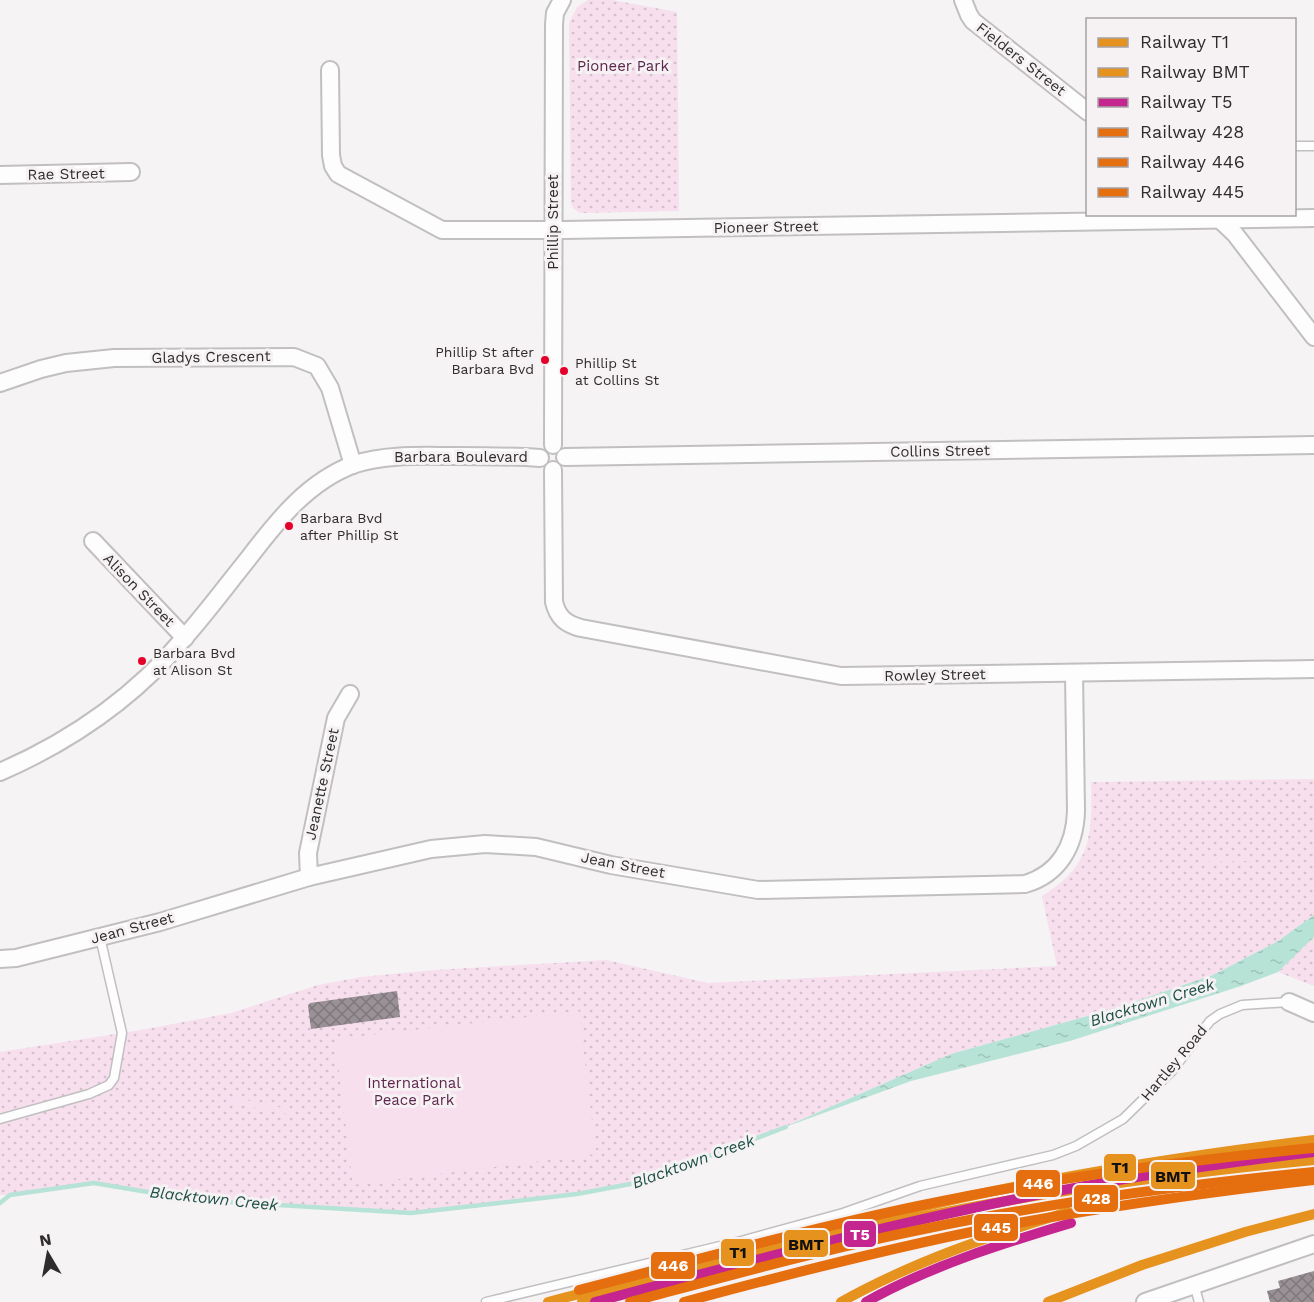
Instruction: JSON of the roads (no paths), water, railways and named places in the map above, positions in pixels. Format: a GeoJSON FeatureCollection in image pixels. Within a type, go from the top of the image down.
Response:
{"type":"FeatureCollection","features":[{"type":"Feature","properties":{"kind":"street","name":"Phillip Street"},"geometry":{"type":"LineString","coordinates":[[553,445],[554,24],[555,13],[562,0]]}},
{"type":"Feature","properties":{"kind":"street","name":"Fielders Street"},"geometry":{"type":"LineString","coordinates":[[963,0],[973,21],[1086,110]]}},
{"type":"Feature","properties":{"kind":"street","name":"Pioneer Street"},"geometry":{"type":"LineString","coordinates":[[330,70],[333,166],[338,174],[442,230],[553,230],[1217,217],[1314,218]]}},
{"type":"Feature","properties":{"kind":"street","name":"Rae Street"},"geometry":{"type":"LineString","coordinates":[[0,175],[131,172]]}},
{"type":"Feature","properties":{"kind":"street"},"geometry":{"type":"LineString","coordinates":[[1217,217],[1235,234],[1314,337]]}},
{"type":"Feature","properties":{"kind":"street","name":"Gladys Crescent"},"geometry":{"type":"LineString","coordinates":[[0,383],[66,363],[114,358],[294,357],[316,366],[330,388],[353,465]]}},
{"type":"Feature","properties":{"kind":"street"},"geometry":{"type":"LineString","coordinates":[[553,445],[563,450],[565,457],[564,465],[553,470],[544,466],[540,458],[544,448],[553,445]]}},
{"type":"Feature","properties":{"kind":"street","name":"Collins Street"},"geometry":{"type":"LineString","coordinates":[[565,457],[1314,445]]}},
{"type":"Feature","properties":{"kind":"street","name":"Barbara Boulevard"},"geometry":{"type":"LineString","coordinates":[[0,772],[74,735],[108,711],[151,674],[185,638],[292,506],[324,480],[353,465],[400,456],[540,458]]}},
{"type":"Feature","properties":{"kind":"street","name":"Rowley Street"},"geometry":{"type":"LineString","coordinates":[[553,470],[554,602],[556,611],[567,624],[581,628],[833,675],[1314,669]]}},
{"type":"Feature","properties":{"kind":"street","name":"Alison Street"},"geometry":{"type":"LineString","coordinates":[[93,542],[185,638]]}},
{"type":"Feature","properties":{"kind":"street","name":"Jean Street"},"geometry":{"type":"LineString","coordinates":[[0,959],[16,958],[160,922],[309,877],[431,849],[485,844],[536,848],[611,865],[758,890],[1024,884],[1035,881],[1058,863],[1068,850],[1074,833],[1076,811],[1074,673]]}},
{"type":"Feature","properties":{"kind":"street","name":"Jeanette Street"},"geometry":{"type":"LineString","coordinates":[[309,877],[308,853],[336,718],[350,694]]}},
{"type":"Feature","properties":{"kind":"street","name":"Hartley Road"},"geometry":{"type":"LineString","coordinates":[[1289,1002],[1314,1013]]}},
{"type":"Feature","properties":{"kind":"street"},"geometry":{"type":"LineString","coordinates":[[1144,1302],[1314,1244]]}},
{"type":"Feature","properties":{"kind":"lane"},"geometry":{"type":"LineString","coordinates":[[1296,146],[1314,146]]}},
{"type":"Feature","properties":{"kind":"lane"},"geometry":{"type":"LineString","coordinates":[[0,1119],[89,1094],[109,1085],[114,1078],[122,1034],[100,937]]}},
{"type":"Feature","properties":{"kind":"lane","name":"Hartley Road"},"geometry":{"type":"LineString","coordinates":[[486,1302],[741,1241],[843,1213],[920,1186],[1036,1160],[1076,1146],[1123,1119],[1137,1107],[1172,1071],[1210,1021],[1220,1014],[1242,1005],[1289,1002]]}},
{"type":"Feature","properties":{"kind":"lane"},"geometry":{"type":"LineString","coordinates":[[1194,1284],[1199,1302]]}},
{"type":"Feature","properties":{"kind":"water"},"geometry":{"type":"Polygon","coordinates":[[[1314,915],[1314,937],[1278,972],[1070,1041],[911,1081],[780,1129],[951,1054],[1116,1008],[1213,975],[1278,941],[1314,915]]]}},
{"type":"Feature","properties":{"kind":"waterway","name":"Blacktown Creek"},"geometry":{"type":"LineString","coordinates":[[0,1203],[10,1195],[94,1183],[195,1200],[411,1213],[577,1194],[641,1182],[786,1127]]}},
{"type":"Feature","properties":{"kind":"rail line","name":"T1"},"geometry":{"type":"LineString","coordinates":[[548,1302],[808,1234],[965,1197],[1139,1164],[1314,1140]]}},
{"type":"Feature","properties":{"kind":"rail line","name":"446"},"geometry":{"type":"LineString","coordinates":[[579,1290],[833,1225],[967,1196],[1115,1171],[1313,1148]]}},
{"type":"Feature","properties":{"kind":"rail line","name":"T5"},"geometry":{"type":"LineString","coordinates":[[595,1302],[922,1219],[1012,1200],[1141,1176],[1314,1152]]}},
{"type":"Feature","properties":{"kind":"rail line","name":"BMT"},"geometry":{"type":"LineString","coordinates":[[582,1302],[837,1236],[971,1207],[1118,1183],[1314,1160]]}},
{"type":"Feature","properties":{"kind":"rail line","name":"428"},"geometry":{"type":"LineString","coordinates":[[630,1302],[813,1254],[972,1219],[1118,1195],[1314,1172]]}},
{"type":"Feature","properties":{"kind":"rail line","name":"445"},"geometry":{"type":"LineString","coordinates":[[684,1302],[830,1264],[976,1231],[1145,1202],[1314,1180]]}},
{"type":"Feature","properties":{"kind":"rail line","name":"T1"},"geometry":{"type":"LineString","coordinates":[[841,1302],[924,1262],[1068,1212]]}},
{"type":"Feature","properties":{"kind":"rail line","name":"T1"},"geometry":{"type":"LineString","coordinates":[[1048,1302],[1142,1265],[1245,1232],[1314,1214]]}},
{"type":"Feature","properties":{"kind":"rail line","name":"T5"},"geometry":{"type":"LineString","coordinates":[[866,1302],[915,1277],[992,1248],[1071,1223]]}},
{"type":"Feature","properties":{"kind":"place","name":"Phillip St after Barbara Bvd"},"geometry":{"type":"Point","coordinates":[545,360]}},
{"type":"Feature","properties":{"kind":"place","name":"Phillip St at Collins St"},"geometry":{"type":"Point","coordinates":[564,371]}},
{"type":"Feature","properties":{"kind":"place","name":"Barbara Bvd after Phillip St"},"geometry":{"type":"Point","coordinates":[289,526]}},
{"type":"Feature","properties":{"kind":"place","name":"Barbara Bvd at Alison St"},"geometry":{"type":"Point","coordinates":[142,661]}},
{"type":"Feature","properties":{"kind":"park label","name":"Pioneer Park"},"geometry":{"type":"Point","coordinates":[623,66]}},
{"type":"Feature","properties":{"kind":"park label","name":"International Peace Park"},"geometry":{"type":"Point","coordinates":[414,1092]}}]}
